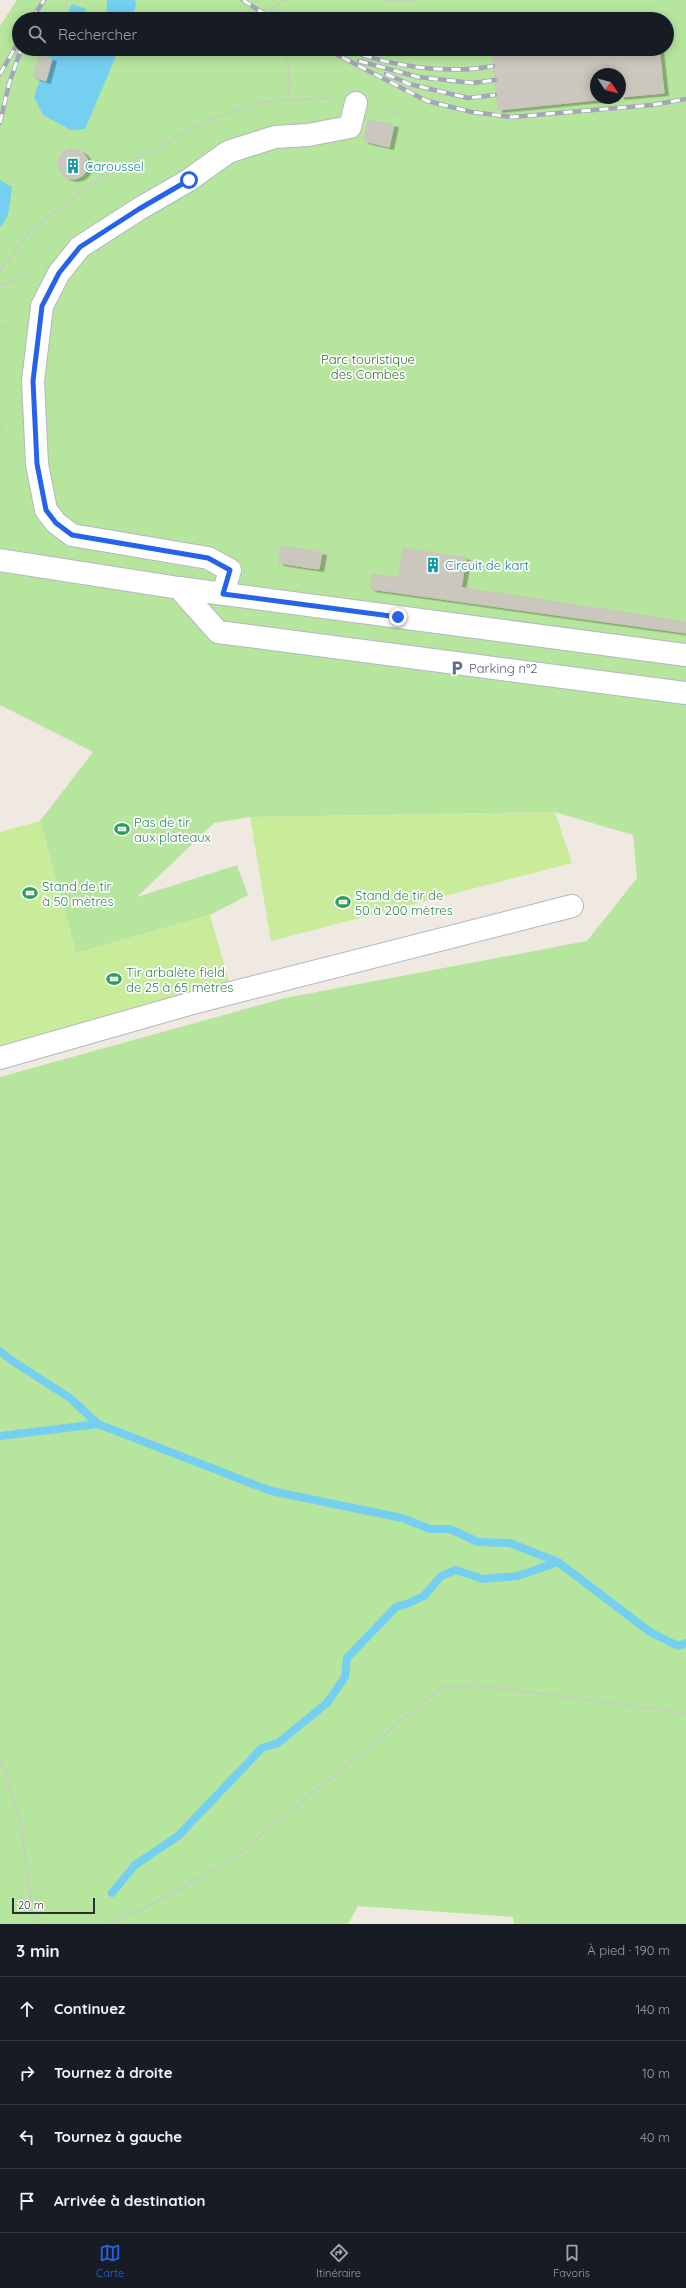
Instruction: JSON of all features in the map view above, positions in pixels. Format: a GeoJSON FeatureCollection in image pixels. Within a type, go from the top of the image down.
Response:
{"type":"FeatureCollection","features":[{"type":"Feature","properties":{"kind":"lane"},"geometry":{"type":"LineString","coordinates":[[223,594],[230,570],[208,558],[72,535],[56,523],[46,510],[37,464],[33,381],[42,306],[59,273],[80,247],[139,209],[189,180],[228,152],[275,138],[308,135],[350,127],[356,103]]}},
{"type":"Feature","properties":{"kind":"lane"},"geometry":{"type":"LineString","coordinates":[[0,560],[179,588],[686,656]]}},
{"type":"Feature","properties":{"kind":"lane"},"geometry":{"type":"LineString","coordinates":[[179,588],[218,632],[686,694]]}},
{"type":"Feature","properties":{"kind":"lane"},"geometry":{"type":"LineString","coordinates":[[0,1058],[196,1002],[572,906]]}},
{"type":"Feature","properties":{"kind":"path"},"geometry":{"type":"LineString","coordinates":[[269,12],[284,0]]}},
{"type":"Feature","properties":{"kind":"path"},"geometry":{"type":"LineString","coordinates":[[387,0],[411,0]]}},
{"type":"Feature","properties":{"kind":"path"},"geometry":{"type":"LineString","coordinates":[[286,56],[289,68],[289,100]]}},
{"type":"Feature","properties":{"kind":"path"},"geometry":{"type":"LineString","coordinates":[[0,326],[6,327]]}},
{"type":"Feature","properties":{"kind":"path"},"geometry":{"type":"LineString","coordinates":[[0,427],[3,434]]}},
{"type":"Feature","properties":{"kind":"path"},"geometry":{"type":"LineString","coordinates":[[108,1924],[156,1902],[227,1863],[441,1688],[476,1685],[686,1713]]}},
{"type":"Feature","properties":{"kind":"path"},"geometry":{"type":"LineString","coordinates":[[0,1756],[20,1819],[31,1899],[41,1924]]}},
{"type":"Feature","properties":{"kind":"green space","name":"Parc touristique des Combes"},"geometry":{"type":"Polygon","coordinates":[[[17,0],[686,0],[686,1924],[514,1924],[513,1917],[358,1906],[348,1924],[0,1924],[0,1077],[285,998],[587,941],[637,878],[633,835],[555,812],[250,817],[214,823],[137,897],[237,865],[248,895],[210,915],[76,953],[40,821],[93,752],[0,705],[0,26],[17,0]]]}},
{"type":"Feature","properties":{"kind":"green space","name":"Stand de tir de 50 à 200 mètres"},"geometry":{"type":"Polygon","coordinates":[[[555,812],[572,863],[271,941],[250,817],[555,812]]]}},
{"type":"Feature","properties":{"kind":"green space","name":"Tir arbalète field de 25 à 65 mètres"},"geometry":{"type":"Polygon","coordinates":[[[40,821],[76,953],[210,915],[230,985],[0,1050],[0,832],[40,821]]]}},
{"type":"Feature","properties":{"kind":"water"},"geometry":{"type":"Polygon","coordinates":[[[107,0],[135,0],[136,4],[134,12],[106,12],[107,0]]]}},
{"type":"Feature","properties":{"kind":"water"},"geometry":{"type":"Polygon","coordinates":[[[72,4],[86,9],[85,12],[68,12],[72,4]]]}},
{"type":"Feature","properties":{"kind":"water"},"geometry":{"type":"Polygon","coordinates":[[[49,56],[116,56],[85,129],[71,130],[43,115],[34,97],[49,56]]]}},
{"type":"Feature","properties":{"kind":"water"},"geometry":{"type":"Polygon","coordinates":[[[0,180],[12,187],[8,215],[0,228],[0,180]]]}},
{"type":"Feature","properties":{"kind":"building"},"geometry":{"type":"Polygon","coordinates":[[[40,56],[52,59],[46,81],[33,77],[40,56]]]}},
{"type":"Feature","properties":{"kind":"building"},"geometry":{"type":"Polygon","coordinates":[[[493,56],[660,56],[664,93],[626,96],[626,68],[590,68],[590,101],[498,110],[493,56]]]}},
{"type":"Feature","properties":{"kind":"building"},"geometry":{"type":"Polygon","coordinates":[[[368,120],[394,125],[389,147],[364,141],[368,120]]]}},
{"type":"Feature","properties":{"kind":"building","name":"Caroussel"},"geometry":{"type":"Polygon","coordinates":[[[73,149],[84,153],[88,164],[84,175],[73,179],[62,175],[58,164],[62,153],[73,149]]]}},
{"type":"Feature","properties":{"kind":"building"},"geometry":{"type":"Polygon","coordinates":[[[281,546],[295,548],[292,565],[279,563],[281,546]]]}},
{"type":"Feature","properties":{"kind":"building"},"geometry":{"type":"Polygon","coordinates":[[[295,548],[312,551],[311,568],[292,565],[295,548]]]}},
{"type":"Feature","properties":{"kind":"building","name":"Circuit de kart"},"geometry":{"type":"Polygon","coordinates":[[[403,548],[466,558],[461,588],[398,578],[403,548]]]}},
{"type":"Feature","properties":{"kind":"building"},"geometry":{"type":"Polygon","coordinates":[[[312,551],[322,553],[319,569],[311,568],[312,551]]]}},
{"type":"Feature","properties":{"kind":"building"},"geometry":{"type":"Polygon","coordinates":[[[372,574],[544,600],[542,613],[371,589],[372,574]]]}},
{"type":"Feature","properties":{"kind":"building"},"geometry":{"type":"Polygon","coordinates":[[[544,600],[686,622],[686,633],[542,613],[544,600]]]}},
{"type":"Feature","properties":{"kind":"waterway"},"geometry":{"type":"LineString","coordinates":[[0,1351],[11,1360],[70,1398],[98,1424],[271,1491],[402,1518],[430,1529],[450,1529],[478,1542],[510,1543],[558,1562],[650,1632],[678,1646],[686,1643]]}},
{"type":"Feature","properties":{"kind":"waterway"},"geometry":{"type":"LineString","coordinates":[[0,1436],[98,1424]]}},
{"type":"Feature","properties":{"kind":"waterway"},"geometry":{"type":"LineString","coordinates":[[112,1893],[135,1865],[178,1836],[262,1748],[278,1743],[327,1703],[345,1677],[347,1658],[396,1607],[424,1596],[441,1576],[456,1570],[483,1579],[518,1576],[558,1562]]}},
{"type":"Feature","properties":{"kind":"railway"},"geometry":{"type":"LineString","coordinates":[[36,12],[44,0]]}},
{"type":"Feature","properties":{"kind":"railway"},"geometry":{"type":"LineString","coordinates":[[243,0],[261,12]]}},
{"type":"Feature","properties":{"kind":"railway"},"geometry":{"type":"LineString","coordinates":[[0,74],[12,53]]}},
{"type":"Feature","properties":{"kind":"railway"},"geometry":{"type":"LineString","coordinates":[[0,123],[9,84],[19,56]]}},
{"type":"Feature","properties":{"kind":"railway"},"geometry":{"type":"LineString","coordinates":[[340,56],[427,101],[472,112],[512,117],[652,105],[686,99]]}},
{"type":"Feature","properties":{"kind":"railway"},"geometry":{"type":"LineString","coordinates":[[367,56],[399,64],[438,69],[457,70],[493,66]]}},
{"type":"Feature","properties":{"kind":"railway"},"geometry":{"type":"LineString","coordinates":[[359,61],[418,77],[473,83],[495,80]]}},
{"type":"Feature","properties":{"kind":"railway"},"geometry":{"type":"LineString","coordinates":[[386,74],[409,84],[468,98],[495,95]]}},
{"type":"Feature","properties":{"kind":"place","name":"Caroussel"},"geometry":{"type":"Point","coordinates":[73,166]}},
{"type":"Feature","properties":{"kind":"place","name":"Circuit de kart"},"geometry":{"type":"Point","coordinates":[433,565]}},
{"type":"Feature","properties":{"kind":"place","name":"Parking n°2"},"geometry":{"type":"Point","coordinates":[457,668]}},
{"type":"Feature","properties":{"kind":"place","name":"Pas de tir aux plateaux"},"geometry":{"type":"Point","coordinates":[122,829]}},
{"type":"Feature","properties":{"kind":"place","name":"Stand de tir à 50 mètres"},"geometry":{"type":"Point","coordinates":[30,893]}},
{"type":"Feature","properties":{"kind":"place","name":"Stand de tir de 50 à 200 mètres"},"geometry":{"type":"Point","coordinates":[343,902]}},
{"type":"Feature","properties":{"kind":"place","name":"Tir arbalète field de 25 à 65 mètres"},"geometry":{"type":"Point","coordinates":[114,979]}},
{"type":"Feature","properties":{"kind":"route"},"geometry":{"type":"LineString","coordinates":[[189,180],[139,209],[80,247],[59,273],[42,306],[33,381],[37,464],[46,510],[56,523],[72,535],[208,558],[230,570],[223,594],[398,617]]}}]}
